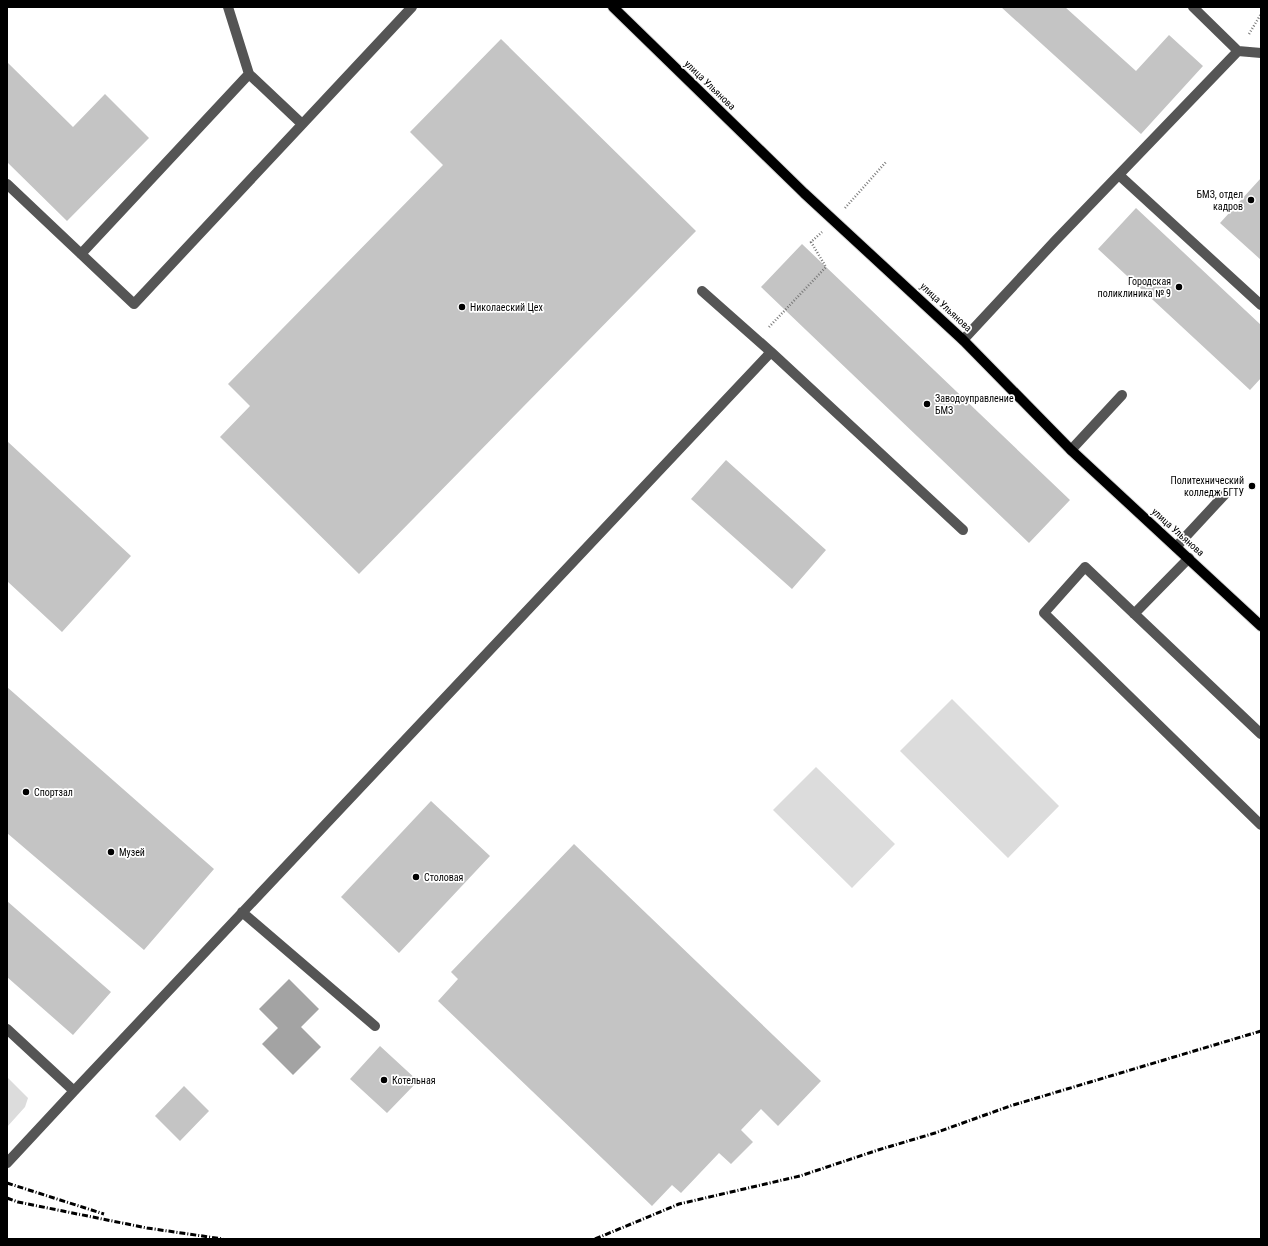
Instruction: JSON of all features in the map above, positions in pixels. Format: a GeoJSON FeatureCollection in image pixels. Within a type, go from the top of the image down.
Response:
{"type":"FeatureCollection","features":[{"type":"Feature","properties":{"kind":"main road","name":"улица Ульянова"},"geometry":{"type":"LineString","coordinates":[[613,7],[804,193],[963,340],[1071,450],[1261,626]]}},
{"type":"Feature","properties":{"kind":"lane"},"geometry":{"type":"LineString","coordinates":[[228,7],[249,74],[302,124]]}},
{"type":"Feature","properties":{"kind":"lane"},"geometry":{"type":"LineString","coordinates":[[7,184],[134,304],[412,7]]}},
{"type":"Feature","properties":{"kind":"lane"},"geometry":{"type":"LineString","coordinates":[[1193,7],[1238,51],[1261,53]]}},
{"type":"Feature","properties":{"kind":"lane"},"geometry":{"type":"LineString","coordinates":[[963,340],[1238,51]]}},
{"type":"Feature","properties":{"kind":"lane"},"geometry":{"type":"LineString","coordinates":[[80,254],[249,74]]}},
{"type":"Feature","properties":{"kind":"lane"},"geometry":{"type":"LineString","coordinates":[[1119,175],[1261,305]]}},
{"type":"Feature","properties":{"kind":"lane"},"geometry":{"type":"LineString","coordinates":[[702,291],[771,352],[963,530]]}},
{"type":"Feature","properties":{"kind":"lane"},"geometry":{"type":"LineString","coordinates":[[7,1163],[771,352]]}},
{"type":"Feature","properties":{"kind":"lane"},"geometry":{"type":"LineString","coordinates":[[1071,450],[1122,395]]}},
{"type":"Feature","properties":{"kind":"lane"},"geometry":{"type":"LineString","coordinates":[[1176,547],[1227,492]]}},
{"type":"Feature","properties":{"kind":"lane"},"geometry":{"type":"LineString","coordinates":[[1134,614],[1189,558]]}},
{"type":"Feature","properties":{"kind":"lane"},"geometry":{"type":"LineString","coordinates":[[1261,734],[1085,567],[1044,613],[1261,825]]}},
{"type":"Feature","properties":{"kind":"lane"},"geometry":{"type":"LineString","coordinates":[[242,912],[375,1026]]}},
{"type":"Feature","properties":{"kind":"lane"},"geometry":{"type":"LineString","coordinates":[[7,1029],[74,1091]]}},
{"type":"Feature","properties":{"kind":"shaded area"},"geometry":{"type":"Polygon","coordinates":[[[952,699],[1059,806],[1008,858],[900,751],[952,699]]]}},
{"type":"Feature","properties":{"kind":"shaded area"},"geometry":{"type":"Polygon","coordinates":[[[816,767],[895,844],[852,888],[773,810],[816,767]]]}},
{"type":"Feature","properties":{"kind":"shaded area"},"geometry":{"type":"Polygon","coordinates":[[[289,979],[319,1009],[301,1027],[321,1047],[293,1075],[262,1044],[278,1028],[259,1009],[289,979]]]}},
{"type":"Feature","properties":{"kind":"shaded area"},"geometry":{"type":"Polygon","coordinates":[[[7,1077],[28,1098],[25,1107],[7,1127],[7,1077]]]}},
{"type":"Feature","properties":{"kind":"building"},"geometry":{"type":"Polygon","coordinates":[[[1001,7],[1065,7],[1136,71],[1169,35],[1203,66],[1141,134],[1001,7]]]}},
{"type":"Feature","properties":{"kind":"building","name":"Николаеский Цех"},"geometry":{"type":"Polygon","coordinates":[[[501,39],[696,231],[359,574],[220,437],[250,406],[228,384],[443,165],[410,132],[501,39]]]}},
{"type":"Feature","properties":{"kind":"building"},"geometry":{"type":"Polygon","coordinates":[[[7,62],[73,127],[105,94],[149,138],[67,221],[7,162],[7,62]]]}},
{"type":"Feature","properties":{"kind":"building","name":"БМЗ, отдел кадров"},"geometry":{"type":"Polygon","coordinates":[[[1261,178],[1261,260],[1220,223],[1261,178]]]}},
{"type":"Feature","properties":{"kind":"building","name":"Городская поликлиника № 9"},"geometry":{"type":"Polygon","coordinates":[[[1136,208],[1261,325],[1261,378],[1250,390],[1098,249],[1136,208]]]}},
{"type":"Feature","properties":{"kind":"building","name":"Заводоуправление БМЗ"},"geometry":{"type":"Polygon","coordinates":[[[802,244],[1070,500],[1029,543],[761,287],[802,244]]]}},
{"type":"Feature","properties":{"kind":"building"},"geometry":{"type":"Polygon","coordinates":[[[7,441],[131,556],[62,632],[7,581],[7,441]]]}},
{"type":"Feature","properties":{"kind":"building"},"geometry":{"type":"Polygon","coordinates":[[[726,460],[826,550],[792,589],[691,499],[726,460]]]}},
{"type":"Feature","properties":{"kind":"building","name":"Музей"},"geometry":{"type":"Polygon","coordinates":[[[7,687],[214,869],[144,950],[7,833],[7,687]]]}},
{"type":"Feature","properties":{"kind":"building","name":"Столовая"},"geometry":{"type":"Polygon","coordinates":[[[431,801],[490,856],[399,953],[341,897],[431,801]]]}},
{"type":"Feature","properties":{"kind":"building"},"geometry":{"type":"Polygon","coordinates":[[[574,844],[821,1081],[778,1126],[761,1109],[741,1130],[753,1142],[731,1164],[719,1153],[681,1193],[672,1185],[652,1206],[438,1001],[458,979],[451,972],[574,844]]]}},
{"type":"Feature","properties":{"kind":"building"},"geometry":{"type":"Polygon","coordinates":[[[7,901],[111,992],[73,1035],[7,977],[7,901]]]}},
{"type":"Feature","properties":{"kind":"building","name":"Котельная"},"geometry":{"type":"Polygon","coordinates":[[[380,1046],[418,1081],[387,1113],[350,1079],[380,1046]]]}},
{"type":"Feature","properties":{"kind":"building"},"geometry":{"type":"Polygon","coordinates":[[[184,1086],[209,1111],[180,1141],[155,1116],[184,1086]]]}},
{"type":"Feature","properties":{"kind":"railway"},"geometry":{"type":"LineString","coordinates":[[595,1239],[679,1204],[800,1176],[935,1133],[1010,1106],[1261,1031]]}},
{"type":"Feature","properties":{"kind":"railway"},"geometry":{"type":"LineString","coordinates":[[7,1183],[104,1214]]}},
{"type":"Feature","properties":{"kind":"railway"},"geometry":{"type":"LineString","coordinates":[[7,1198],[18,1202],[147,1228],[223,1239]]}},
{"type":"Feature","properties":{"kind":"place","name":"БМЗ, отдел кадров"},"geometry":{"type":"Point","coordinates":[1251,200]}},
{"type":"Feature","properties":{"kind":"place","name":"Городская поликлиника № 9"},"geometry":{"type":"Point","coordinates":[1179,287]}},
{"type":"Feature","properties":{"kind":"place","name":"Николаеский Цех"},"geometry":{"type":"Point","coordinates":[462,307]}},
{"type":"Feature","properties":{"kind":"place","name":"Заводоуправление БМЗ"},"geometry":{"type":"Point","coordinates":[927,404]}},
{"type":"Feature","properties":{"kind":"place","name":"Политехнический колледж БГТУ"},"geometry":{"type":"Point","coordinates":[1252,486]}},
{"type":"Feature","properties":{"kind":"place","name":"Спортзал"},"geometry":{"type":"Point","coordinates":[26,792]}},
{"type":"Feature","properties":{"kind":"place","name":"Музей"},"geometry":{"type":"Point","coordinates":[111,852]}},
{"type":"Feature","properties":{"kind":"place","name":"Столовая"},"geometry":{"type":"Point","coordinates":[416,877]}},
{"type":"Feature","properties":{"kind":"place","name":"Котельная"},"geometry":{"type":"Point","coordinates":[384,1080]}}]}
